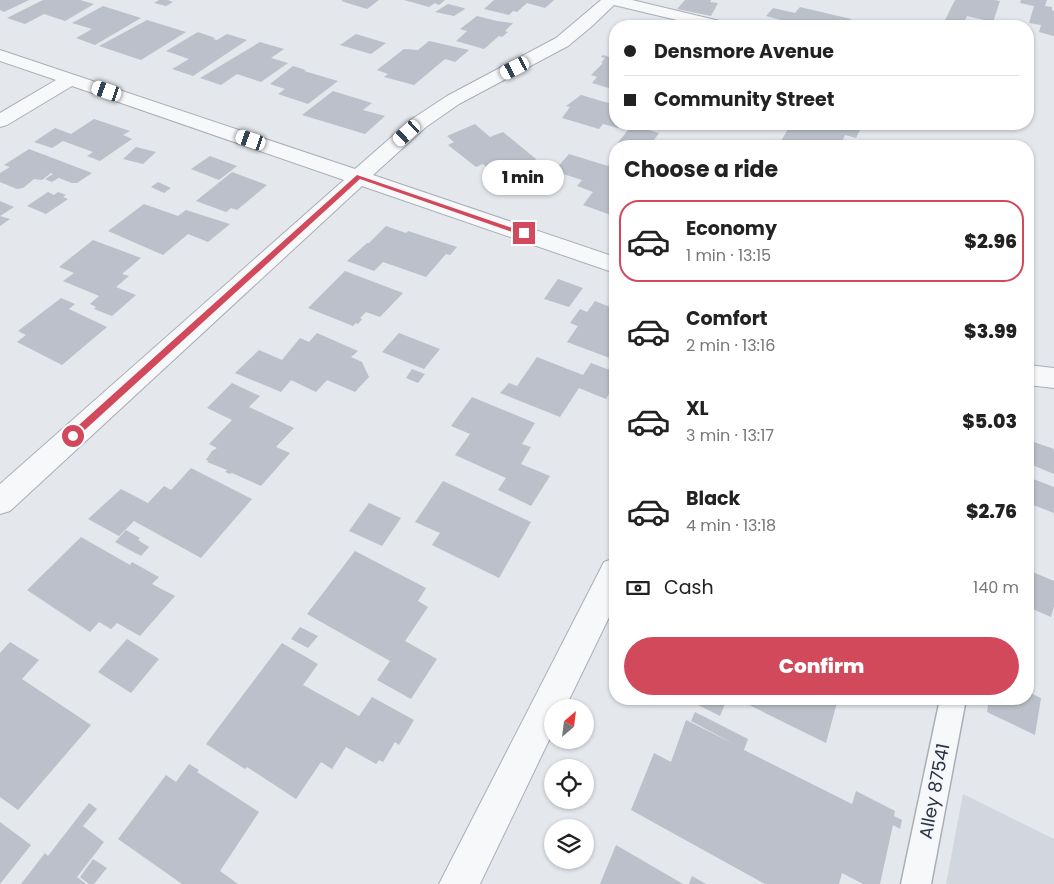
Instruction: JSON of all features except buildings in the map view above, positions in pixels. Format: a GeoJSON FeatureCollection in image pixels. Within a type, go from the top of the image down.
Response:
{"type":"FeatureCollection","features":[{"type":"Feature","properties":{"kind":"street"},"geometry":{"type":"LineString","coordinates":[[0,502],[418,123],[437,110],[562,42],[611,0],[696,20]]}},
{"type":"Feature","properties":{"kind":"street"},"geometry":{"type":"LineString","coordinates":[[0,55],[609,263]]}},
{"type":"Feature","properties":{"kind":"street"},"geometry":{"type":"LineString","coordinates":[[0,121],[71,79]]}},
{"type":"Feature","properties":{"kind":"street"},"geometry":{"type":"LineString","coordinates":[[1034,375],[1054,378]]}},
{"type":"Feature","properties":{"kind":"street"},"geometry":{"type":"LineString","coordinates":[[459,884],[609,584]]}},
{"type":"Feature","properties":{"kind":"lane","name":"Alley 87541"},"geometry":{"type":"LineString","coordinates":[[916,884],[952,705]]}},
{"type":"Feature","properties":{"kind":"shaded area"},"geometry":{"type":"Polygon","coordinates":[[[963,794],[1054,839],[1054,884],[946,884],[963,794]]]}},
{"type":"Feature","properties":{"kind":"route"},"geometry":{"type":"LineString","coordinates":[[73,436],[359,176],[524,233]]}}]}
